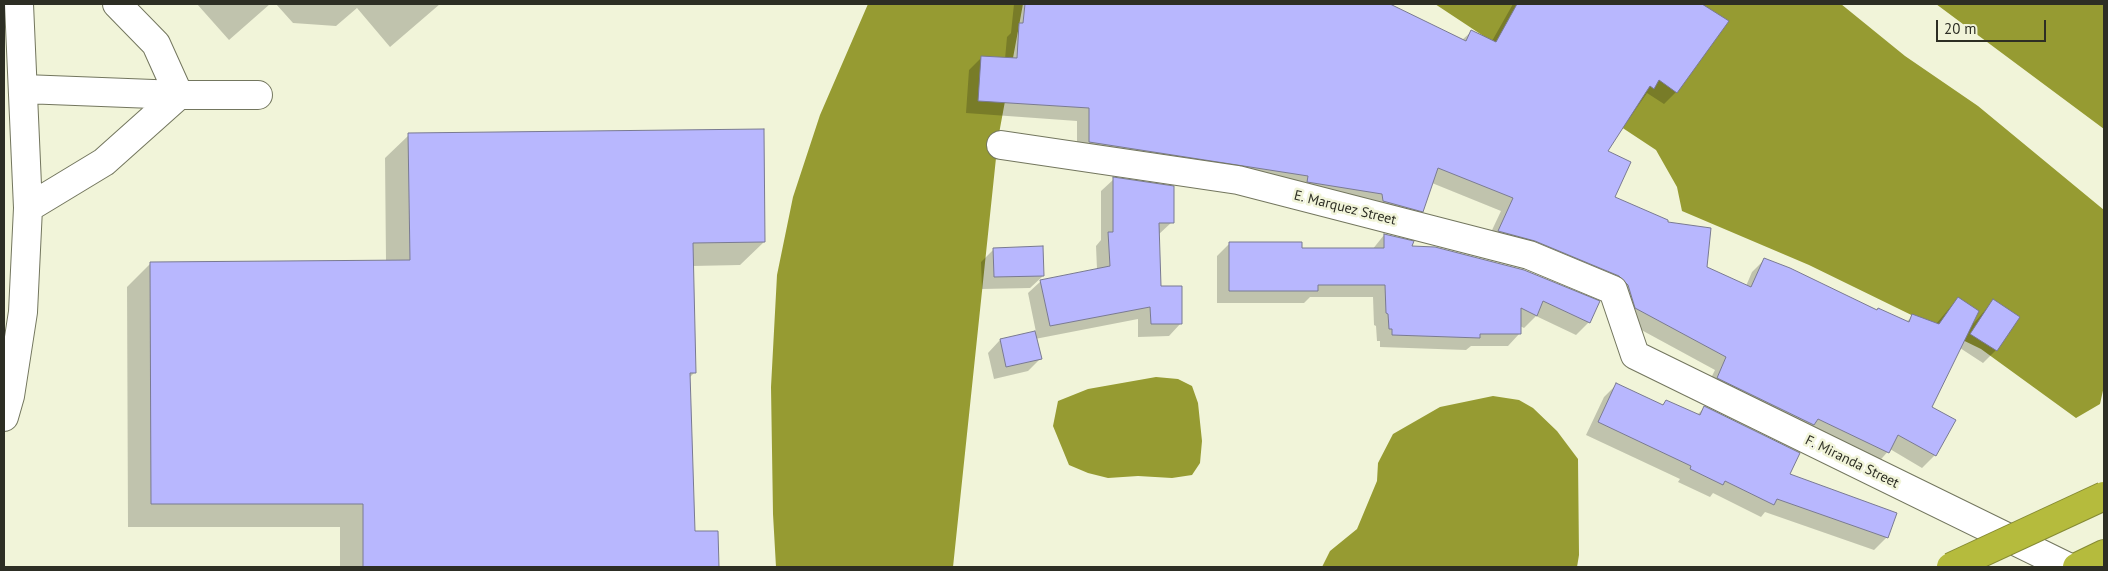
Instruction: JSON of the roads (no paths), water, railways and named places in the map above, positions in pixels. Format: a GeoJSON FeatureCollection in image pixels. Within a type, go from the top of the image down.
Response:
{"type":"FeatureCollection","features":[{"type":"Feature","properties":{"kind":"highway"},"geometry":{"type":"LineString","coordinates":[[1951,567],[2104,496]]}},
{"type":"Feature","properties":{"kind":"highway"},"geometry":{"type":"LineString","coordinates":[[2077,567],[2104,554]]}},
{"type":"Feature","properties":{"kind":"street"},"geometry":{"type":"LineString","coordinates":[[4,417],[10,396],[23,312],[28,208],[19,4]]}},
{"type":"Feature","properties":{"kind":"street"},"geometry":{"type":"LineString","coordinates":[[117,4],[156,44],[179,95]]}},
{"type":"Feature","properties":{"kind":"street"},"geometry":{"type":"LineString","coordinates":[[24,88],[179,95],[258,95]]}},
{"type":"Feature","properties":{"kind":"street"},"geometry":{"type":"LineString","coordinates":[[28,208],[104,162],[179,95]]}},
{"type":"Feature","properties":{"kind":"street","name":"E. Marquez Street"},"geometry":{"type":"LineString","coordinates":[[1001,145],[1238,180],[1528,255],[1614,290],[1635,355]]}},
{"type":"Feature","properties":{"kind":"street","name":"F. Miranda Street"},"geometry":{"type":"LineString","coordinates":[[1635,355],[2068,567]]}}]}
